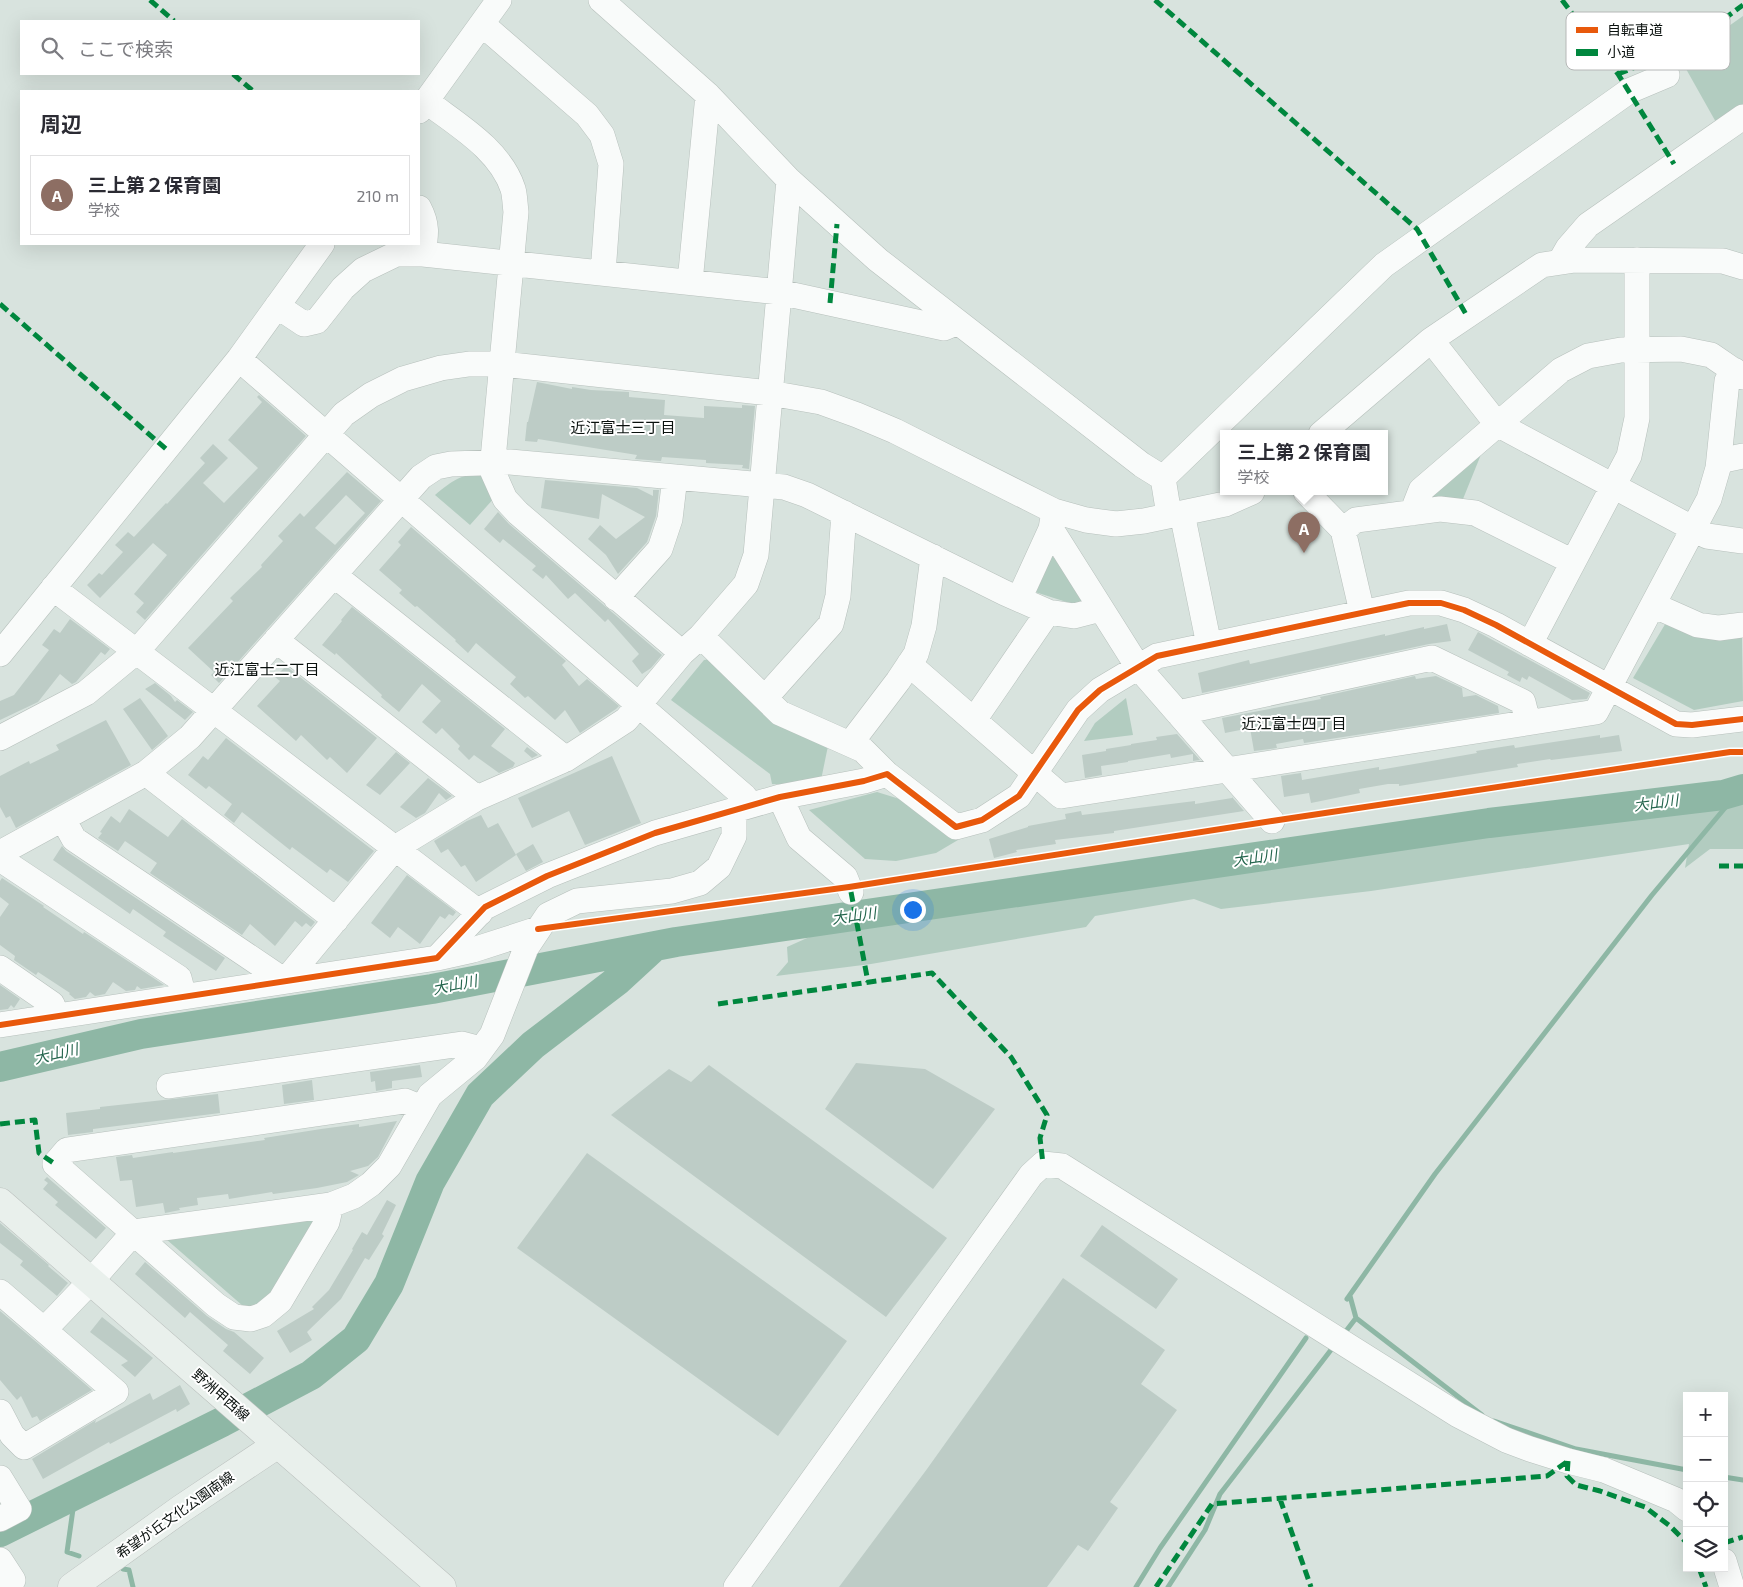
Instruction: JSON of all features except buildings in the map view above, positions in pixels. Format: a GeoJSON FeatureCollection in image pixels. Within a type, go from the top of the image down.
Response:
{"type":"FeatureCollection","features":[{"type":"Feature","properties":{"kind":"main road","name":"野洲甲西線"},"geometry":{"type":"LineString","coordinates":[[0,1202],[442,1587]]}},
{"type":"Feature","properties":{"kind":"main road","name":"希望が丘文化公園南線"},"geometry":{"type":"LineString","coordinates":[[78,1586],[181,1509],[278,1444]]}},
{"type":"Feature","properties":{"kind":"street"},"geometry":{"type":"LineString","coordinates":[[499,0],[422,106],[491,152],[502,166],[513,190],[516,212],[492,470],[505,499],[518,514],[682,653]]}},
{"type":"Feature","properties":{"kind":"street"},"geometry":{"type":"LineString","coordinates":[[601,0],[708,95],[789,180],[878,260],[1142,465],[1163,478],[1176,514],[1210,645]]}},
{"type":"Feature","properties":{"kind":"street"},"geometry":{"type":"LineString","coordinates":[[482,24],[587,115],[602,135],[611,164],[603,273]]}},
{"type":"Feature","properties":{"kind":"street"},"geometry":{"type":"LineString","coordinates":[[1163,478],[1384,265],[1629,91],[1667,75]]}},
{"type":"Feature","properties":{"kind":"street"},"geometry":{"type":"LineString","coordinates":[[690,282],[708,95]]}},
{"type":"Feature","properties":{"kind":"street"},"geometry":{"type":"LineString","coordinates":[[1560,262],[1568,248],[1588,225],[1743,117]]}},
{"type":"Feature","properties":{"kind":"street"},"geometry":{"type":"LineString","coordinates":[[285,981],[395,848],[477,798],[566,759],[626,720],[682,653],[700,636],[746,584],[756,555],[789,180]]}},
{"type":"Feature","properties":{"kind":"street"},"geometry":{"type":"LineString","coordinates":[[420,210],[425,219],[423,254]]}},
{"type":"Feature","properties":{"kind":"street"},"geometry":{"type":"LineString","coordinates":[[0,654],[238,360],[321,245]]}},
{"type":"Feature","properties":{"kind":"street"},"geometry":{"type":"LineString","coordinates":[[277,306],[304,324],[317,322],[343,288],[363,270],[396,254],[423,254],[779,292],[944,328],[958,322]]}},
{"type":"Feature","properties":{"kind":"street"},"geometry":{"type":"LineString","coordinates":[[1327,430],[1431,340],[1542,264],[1576,260],[1723,261],[1743,267]]}},
{"type":"Feature","properties":{"kind":"street"},"geometry":{"type":"LineString","coordinates":[[1530,644],[1629,456],[1637,418],[1637,260]]}},
{"type":"Feature","properties":{"kind":"street"},"geometry":{"type":"LineString","coordinates":[[1431,340],[1497,424],[1707,536],[1743,541]]}},
{"type":"Feature","properties":{"kind":"street"},"geometry":{"type":"LineString","coordinates":[[909,664],[1061,796],[1596,712],[1709,499],[1719,461],[1728,382],[1738,373],[1711,355],[1680,349],[1621,350],[1588,356],[1561,370],[1421,490],[1412,513]]}},
{"type":"Feature","properties":{"kind":"street"},"geometry":{"type":"LineString","coordinates":[[44,1330],[134,1232],[331,1205],[354,1196],[371,1184],[389,1166],[430,1095],[474,1058],[492,1035],[526,948],[548,915],[577,901],[672,891],[700,883],[719,868],[734,836],[742,808],[744,796],[238,360]]}},
{"type":"Feature","properties":{"kind":"street"},"geometry":{"type":"LineString","coordinates":[[0,738],[86,693],[137,652],[344,414],[371,395],[403,379],[441,368],[469,364],[502,364],[770,393],[821,402],[895,431],[1052,520],[1086,520],[1116,524],[1144,521],[1225,504],[1245,495]]}},
{"type":"Feature","properties":{"kind":"street"},"geometry":{"type":"LineString","coordinates":[[1719,461],[1743,456]]}},
{"type":"Feature","properties":{"kind":"street"},"geometry":{"type":"LineString","coordinates":[[0,853],[146,773],[190,737],[421,477],[436,466],[510,462],[784,488],[807,494],[1019,600],[1048,612],[1074,616],[1101,609]]}},
{"type":"Feature","properties":{"kind":"street"},"geometry":{"type":"LineString","coordinates":[[616,598],[660,549],[670,519],[675,477]]}},
{"type":"Feature","properties":{"kind":"street"},"geometry":{"type":"LineString","coordinates":[[1309,495],[1343,530],[1362,612]]}},
{"type":"Feature","properties":{"kind":"street"},"geometry":{"type":"LineString","coordinates":[[1343,530],[1356,520],[1440,509],[1475,514],[1573,562]]}},
{"type":"Feature","properties":{"kind":"street"},"geometry":{"type":"LineString","coordinates":[[765,698],[831,624],[838,596],[844,513]]}},
{"type":"Feature","properties":{"kind":"street"},"geometry":{"type":"LineString","coordinates":[[1019,600],[1052,520]]}},
{"type":"Feature","properties":{"kind":"street"},"geometry":{"type":"LineString","coordinates":[[1052,520],[1101,609],[1138,667],[1272,821]]}},
{"type":"Feature","properties":{"kind":"street"},"geometry":{"type":"LineString","coordinates":[[850,744],[916,654],[924,626],[933,557]]}},
{"type":"Feature","properties":{"kind":"street"},"geometry":{"type":"LineString","coordinates":[[334,575],[566,759]]}},
{"type":"Feature","properties":{"kind":"street"},"geometry":{"type":"LineString","coordinates":[[53,588],[480,913]]}},
{"type":"Feature","properties":{"kind":"street"},"geometry":{"type":"LineString","coordinates":[[700,636],[780,713],[863,750],[887,774],[956,828],[982,820],[1019,796],[1078,710],[1100,690],[1157,656],[1409,603],[1441,603],[1464,610],[1676,724],[1692,725],[1743,719]]}},
{"type":"Feature","properties":{"kind":"street"},"geometry":{"type":"LineString","coordinates":[[1653,605],[1698,625],[1719,628],[1743,624]]}},
{"type":"Feature","properties":{"kind":"street"},"geometry":{"type":"LineString","coordinates":[[974,720],[1048,612]]}},
{"type":"Feature","properties":{"kind":"street"},"geometry":{"type":"LineString","coordinates":[[276,640],[477,798]]}},
{"type":"Feature","properties":{"kind":"street"},"geometry":{"type":"LineString","coordinates":[[1178,713],[1432,658],[1523,702],[1528,722]]}},
{"type":"Feature","properties":{"kind":"street"},"geometry":{"type":"LineString","coordinates":[[146,773],[336,920]]}},
{"type":"Feature","properties":{"kind":"street"},"geometry":{"type":"LineString","coordinates":[[437,958],[485,907],[547,876],[654,833],[780,797],[864,781],[887,774]]}},
{"type":"Feature","properties":{"kind":"street"},"geometry":{"type":"LineString","coordinates":[[780,797],[799,838],[845,877],[851,892]]}},
{"type":"Feature","properties":{"kind":"street"},"geometry":{"type":"LineString","coordinates":[[64,819],[74,839],[285,981]]}},
{"type":"Feature","properties":{"kind":"street"},"geometry":{"type":"LineString","coordinates":[[0,859],[179,978],[184,997]]}},
{"type":"Feature","properties":{"kind":"street"},"geometry":{"type":"LineString","coordinates":[[0,1025],[437,958],[473,950],[538,929]]}},
{"type":"Feature","properties":{"kind":"street"},"geometry":{"type":"LineString","coordinates":[[0,968],[52,1004],[57,1016]]}},
{"type":"Feature","properties":{"kind":"street"},"geometry":{"type":"LineString","coordinates":[[169,1086],[462,1044],[482,1049]]}},
{"type":"Feature","properties":{"kind":"street"},"geometry":{"type":"LineString","coordinates":[[331,1205],[327,1222],[280,1301],[263,1315],[251,1319],[234,1317],[216,1305],[55,1164],[67,1150],[405,1101],[422,1108]]}},
{"type":"Feature","properties":{"kind":"street"},"geometry":{"type":"LineString","coordinates":[[736,1587],[1031,1174],[1043,1164],[1062,1166],[1458,1415],[1506,1440],[1568,1461],[1604,1470],[1676,1500],[1683,1506]]}},
{"type":"Feature","properties":{"kind":"street"},"geometry":{"type":"LineString","coordinates":[[0,1292],[116,1392],[24,1447],[12,1435],[0,1412]]}},
{"type":"Feature","properties":{"kind":"street"},"geometry":{"type":"LineString","coordinates":[[0,1478],[18,1509],[0,1519]]}},
{"type":"Feature","properties":{"kind":"street"},"geometry":{"type":"LineString","coordinates":[[0,1560],[12,1580],[4,1587]]}},
{"type":"Feature","properties":{"kind":"street"},"geometry":{"type":"LineString","coordinates":[[1727,1572],[1732,1587]]}},
{"type":"Feature","properties":{"kind":"green space"},"geometry":{"type":"Polygon","coordinates":[[[1743,16],[1743,107],[1717,124],[1687,70],[1730,70],[1730,25],[1743,16]]]}},
{"type":"Feature","properties":{"kind":"green space"},"geometry":{"type":"Polygon","coordinates":[[[1482,452],[1463,499],[1432,499],[1431,493],[1482,452]]]}},
{"type":"Feature","properties":{"kind":"green space"},"geometry":{"type":"Polygon","coordinates":[[[485,473],[504,487],[470,525],[435,495],[447,485],[463,476],[485,473]]]}},
{"type":"Feature","properties":{"kind":"green space"},"geometry":{"type":"Polygon","coordinates":[[[1051,556],[1060,561],[1083,597],[1079,606],[1032,591],[1051,556]]]}},
{"type":"Feature","properties":{"kind":"green space"},"geometry":{"type":"Polygon","coordinates":[[[1667,621],[1689,628],[1742,638],[1743,701],[1694,710],[1633,678],[1667,621]]]}},
{"type":"Feature","properties":{"kind":"green space"},"geometry":{"type":"Polygon","coordinates":[[[719,658],[828,746],[821,780],[796,785],[772,784],[770,774],[671,700],[704,660],[719,658]]]}},
{"type":"Feature","properties":{"kind":"green space"},"geometry":{"type":"Polygon","coordinates":[[[1126,698],[1133,735],[1084,741],[1095,723],[1126,698]]]}},
{"type":"Feature","properties":{"kind":"green space"},"geometry":{"type":"Polygon","coordinates":[[[1723,782],[1743,783],[1743,849],[1710,849],[1685,868],[1689,844],[1371,891],[1221,909],[1194,899],[1095,916],[1086,927],[871,964],[776,976],[788,962],[787,947],[874,908],[1546,804],[1723,782]]]}},
{"type":"Feature","properties":{"kind":"green space"},"geometry":{"type":"Polygon","coordinates":[[[877,792],[919,805],[958,840],[936,853],[896,861],[865,859],[809,810],[877,792]]]}},
{"type":"Feature","properties":{"kind":"green space"},"geometry":{"type":"Polygon","coordinates":[[[323,1218],[264,1307],[243,1306],[166,1239],[323,1218]]]}},
{"type":"Feature","properties":{"kind":"waterway","name":"大山川"},"geometry":{"type":"LineString","coordinates":[[0,1067],[141,1034],[432,989],[676,942],[1489,823],[1723,795],[1743,789]]}},
{"type":"Feature","properties":{"kind":"waterway"},"geometry":{"type":"LineString","coordinates":[[1347,1299],[1435,1174],[1652,895],[1740,790]]}},
{"type":"Feature","properties":{"kind":"waterway"},"geometry":{"type":"LineString","coordinates":[[0,1532],[222,1422],[311,1375],[356,1339],[389,1284],[430,1182],[480,1095],[533,1045],[618,980],[655,946]]}},
{"type":"Feature","properties":{"kind":"waterway"},"geometry":{"type":"LineString","coordinates":[[1350,1296],[1356,1318],[1482,1415]]}},
{"type":"Feature","properties":{"kind":"waterway"},"geometry":{"type":"LineString","coordinates":[[1343,1335],[1356,1318]]}},
{"type":"Feature","properties":{"kind":"waterway"},"geometry":{"type":"LineString","coordinates":[[1136,1587],[1160,1548],[1306,1338]]}},
{"type":"Feature","properties":{"kind":"waterway"},"geometry":{"type":"LineString","coordinates":[[1168,1587],[1205,1530],[1220,1494],[1334,1346]]}},
{"type":"Feature","properties":{"kind":"waterway"},"geometry":{"type":"LineString","coordinates":[[1494,1421],[1576,1449],[1683,1469]]}},
{"type":"Feature","properties":{"kind":"waterway"},"geometry":{"type":"LineString","coordinates":[[1728,1478],[1743,1480]]}},
{"type":"Feature","properties":{"kind":"waterway"},"geometry":{"type":"LineString","coordinates":[[75,1495],[67,1552],[79,1556]]}},
{"type":"Feature","properties":{"kind":"waterway"},"geometry":{"type":"LineString","coordinates":[[123,1569],[129,1570],[133,1587]]}},
{"type":"Feature","properties":{"kind":"marked path"},"geometry":{"type":"LineString","coordinates":[[150,0],[173,20]]}},
{"type":"Feature","properties":{"kind":"marked path"},"geometry":{"type":"LineString","coordinates":[[1155,0],[1417,229],[1467,316]]}},
{"type":"Feature","properties":{"kind":"marked path"},"geometry":{"type":"LineString","coordinates":[[1562,0],[1571,12]]}},
{"type":"Feature","properties":{"kind":"marked path"},"geometry":{"type":"LineString","coordinates":[[1730,15],[1743,5]]}},
{"type":"Feature","properties":{"kind":"marked path"},"geometry":{"type":"LineString","coordinates":[[1615,70],[1674,164]]}},
{"type":"Feature","properties":{"kind":"marked path"},"geometry":{"type":"LineString","coordinates":[[1618,74],[1628,70]]}},
{"type":"Feature","properties":{"kind":"marked path"},"geometry":{"type":"LineString","coordinates":[[234,75],[252,90]]}},
{"type":"Feature","properties":{"kind":"marked path"},"geometry":{"type":"LineString","coordinates":[[830,303],[837,224]]}},
{"type":"Feature","properties":{"kind":"marked path"},"geometry":{"type":"LineString","coordinates":[[0,304],[166,449]]}},
{"type":"Feature","properties":{"kind":"marked path"},"geometry":{"type":"LineString","coordinates":[[1719,866],[1743,866]]}},
{"type":"Feature","properties":{"kind":"marked path"},"geometry":{"type":"LineString","coordinates":[[851,892],[868,982]]}},
{"type":"Feature","properties":{"kind":"marked path"},"geometry":{"type":"LineString","coordinates":[[718,1004],[932,973],[1011,1057],[1047,1115],[1040,1138],[1043,1164]]}},
{"type":"Feature","properties":{"kind":"marked path"},"geometry":{"type":"LineString","coordinates":[[0,1124],[35,1120],[39,1153],[55,1164]]}},
{"type":"Feature","properties":{"kind":"marked path"},"geometry":{"type":"LineString","coordinates":[[1568,1461],[1567,1476],[1576,1485],[1600,1491],[1645,1507],[1670,1526],[1683,1539]]}},
{"type":"Feature","properties":{"kind":"marked path"},"geometry":{"type":"LineString","coordinates":[[1156,1587],[1212,1504],[1547,1476],[1568,1461]]}},
{"type":"Feature","properties":{"kind":"marked path"},"geometry":{"type":"LineString","coordinates":[[1280,1499],[1311,1587]]}},
{"type":"Feature","properties":{"kind":"marked path"},"geometry":{"type":"LineString","coordinates":[[1728,1542],[1743,1537]]}},
{"type":"Feature","properties":{"kind":"marked path"},"geometry":{"type":"LineString","coordinates":[[1700,1572],[1706,1587]]}},
{"type":"Feature","properties":{"kind":"cycle path"},"geometry":{"type":"LineString","coordinates":[[0,1025],[437,958],[485,907],[547,876],[655,833],[780,797],[864,781],[887,774],[956,827],[982,820],[1019,796],[1078,710],[1100,690],[1157,656],[1409,603],[1441,603],[1464,610],[1496,625],[1676,724],[1692,725],[1743,719]]}},
{"type":"Feature","properties":{"kind":"cycle path"},"geometry":{"type":"LineString","coordinates":[[538,929],[849,887],[1272,821],[1730,752],[1743,752]]}},
{"type":"Feature","properties":{"kind":"place","name":"三上第２保育園"},"geometry":{"type":"Point","coordinates":[1304,553]}},
{"type":"Feature","properties":{"kind":"district","name":"近江富士三丁目"},"geometry":{"type":"Point","coordinates":[623,428]}},
{"type":"Feature","properties":{"kind":"district","name":"近江富士二丁目"},"geometry":{"type":"Point","coordinates":[267,670]}},
{"type":"Feature","properties":{"kind":"district","name":"近江富士四丁目"},"geometry":{"type":"Point","coordinates":[1294,724]}}]}
